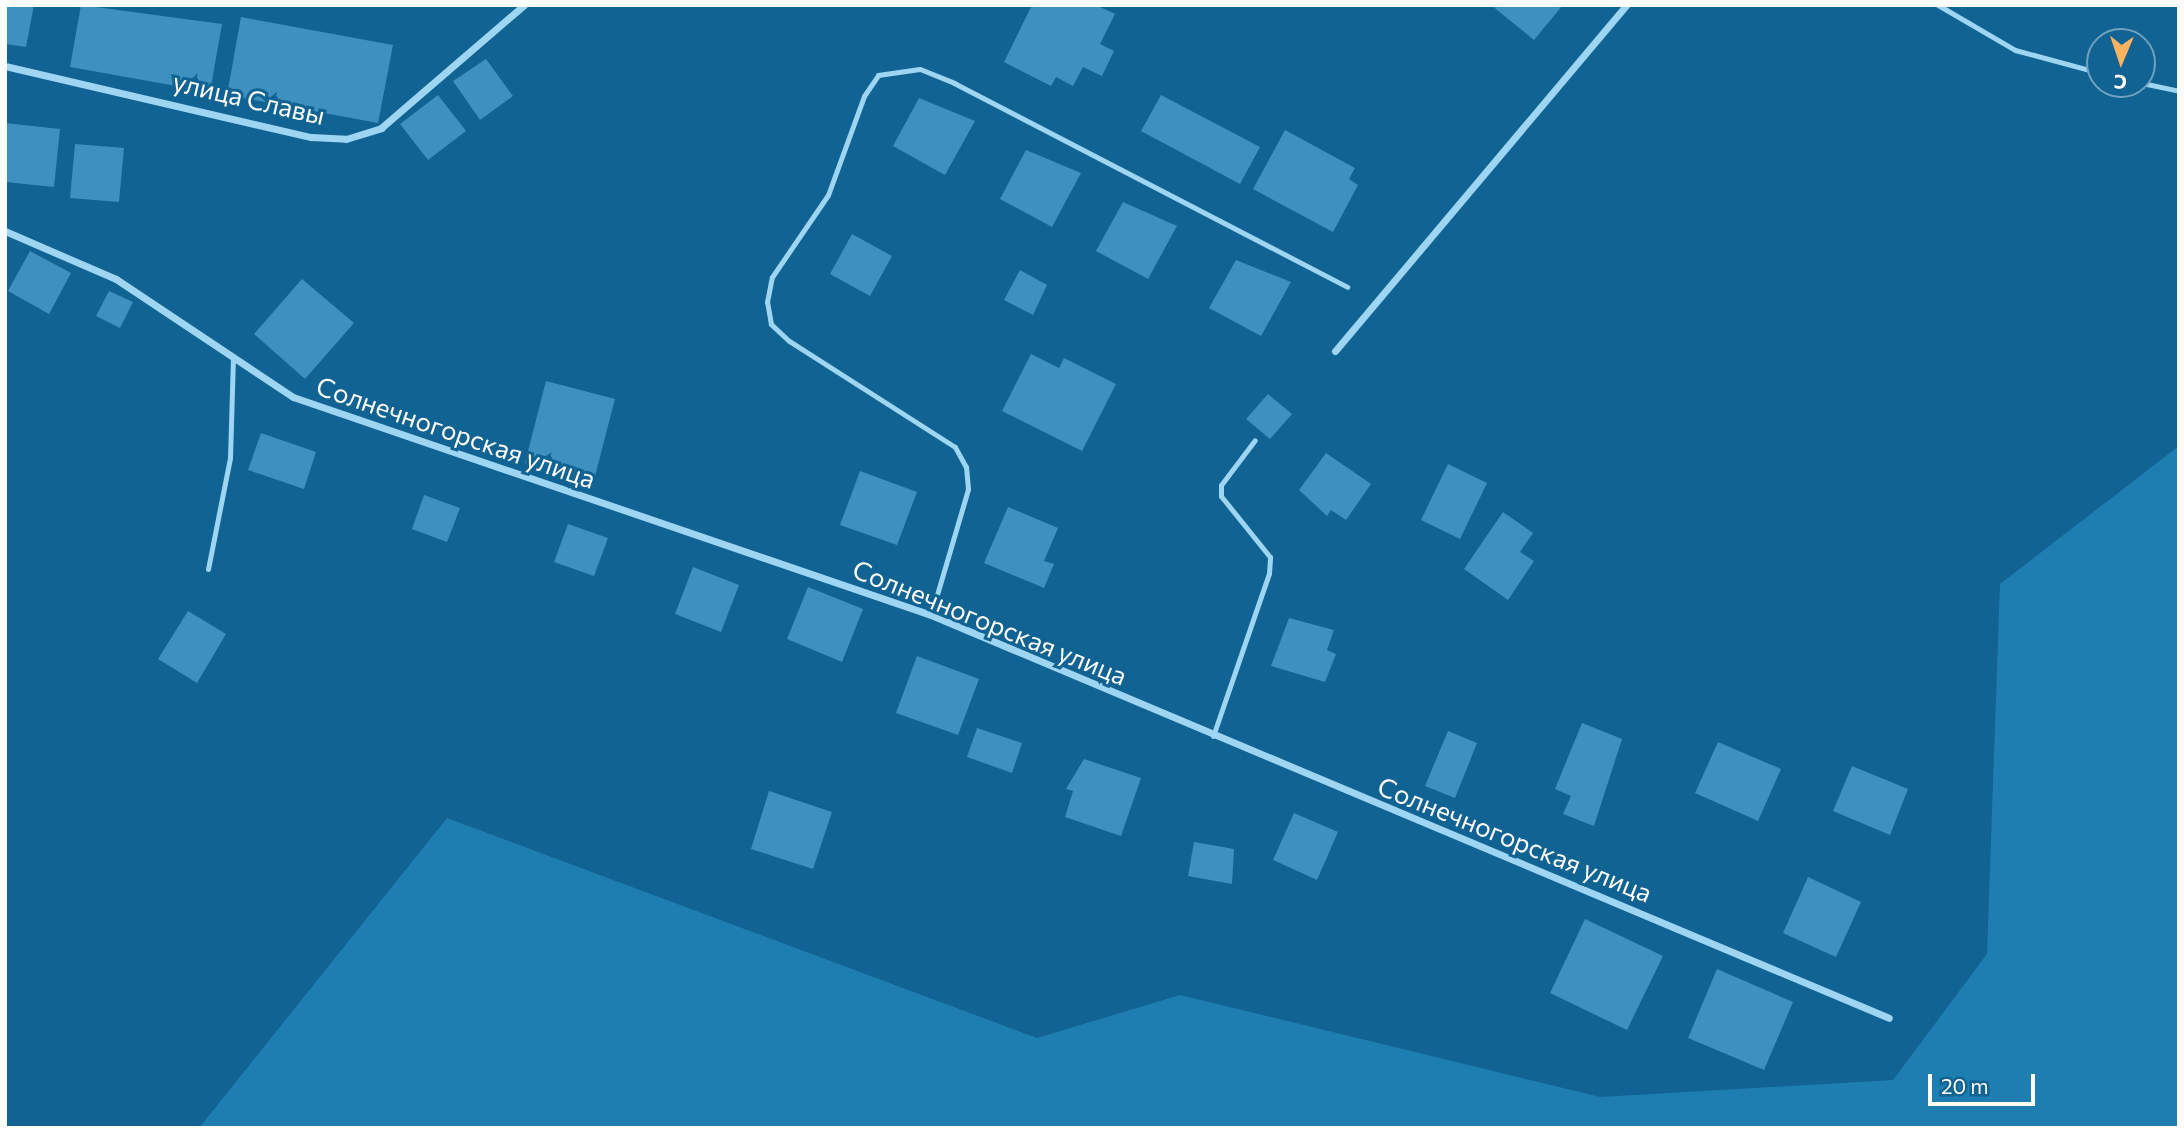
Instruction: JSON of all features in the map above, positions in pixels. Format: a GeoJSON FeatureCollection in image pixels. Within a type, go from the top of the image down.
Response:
{"type":"FeatureCollection","features":[{"type":"Feature","properties":{"kind":"street","name":"улица Славы"},"geometry":{"type":"LineString","coordinates":[[5,66],[311,137],[346,139],[381,128],[524,5]]}},
{"type":"Feature","properties":{"kind":"street"},"geometry":{"type":"LineString","coordinates":[[1335,351],[1626,5]]}},
{"type":"Feature","properties":{"kind":"street","name":"Солнечногорская улица"},"geometry":{"type":"LineString","coordinates":[[5,231],[116,279],[233,354],[293,397],[931,615],[1213,736],[1889,1018]]}},
{"type":"Feature","properties":{"kind":"lane"},"geometry":{"type":"LineString","coordinates":[[1938,5],[2015,50],[2086,69]]}},
{"type":"Feature","properties":{"kind":"lane"},"geometry":{"type":"LineString","coordinates":[[931,615],[968,489],[966,467],[956,447],[789,341],[771,324],[767,302],[772,276],[828,195],[864,96],[878,75],[920,69],[954,83],[1347,287]]}},
{"type":"Feature","properties":{"kind":"lane"},"geometry":{"type":"LineString","coordinates":[[2156,86],[2179,91]]}},
{"type":"Feature","properties":{"kind":"lane"},"geometry":{"type":"LineString","coordinates":[[208,569],[230,458],[233,354]]}},
{"type":"Feature","properties":{"kind":"lane"},"geometry":{"type":"LineString","coordinates":[[1213,736],[1269,573],[1270,557],[1221,496],[1221,485],[1255,440]]}},
{"type":"Feature","properties":{"kind":"shaded area"},"geometry":{"type":"Polygon","coordinates":[[[2179,446],[2179,1128],[199,1128],[447,818],[1037,1038],[1180,995],[1600,1097],[1893,1080],[1987,954],[2000,584],[2179,446]]]}},
{"type":"Feature","properties":{"kind":"building"},"geometry":{"type":"Polygon","coordinates":[[[5,5],[34,5],[26,47],[5,44],[5,5]]]}},
{"type":"Feature","properties":{"kind":"building"},"geometry":{"type":"Polygon","coordinates":[[[81,5],[222,24],[210,92],[70,67],[81,5]]]}},
{"type":"Feature","properties":{"kind":"building"},"geometry":{"type":"Polygon","coordinates":[[[1032,5],[1096,5],[1115,14],[1100,44],[1114,51],[1102,76],[1083,67],[1073,86],[1056,77],[1051,86],[1004,62],[1032,5]]]}},
{"type":"Feature","properties":{"kind":"building"},"geometry":{"type":"Polygon","coordinates":[[[1491,5],[1563,5],[1534,40],[1491,5]]]}},
{"type":"Feature","properties":{"kind":"building"},"geometry":{"type":"Polygon","coordinates":[[[241,17],[393,45],[378,123],[227,95],[241,17]]]}},
{"type":"Feature","properties":{"kind":"building"},"geometry":{"type":"Polygon","coordinates":[[[486,59],[513,96],[480,120],[453,81],[486,59]]]}},
{"type":"Feature","properties":{"kind":"building"},"geometry":{"type":"Polygon","coordinates":[[[438,95],[466,131],[428,160],[400,124],[438,95]]]}},
{"type":"Feature","properties":{"kind":"building"},"geometry":{"type":"Polygon","coordinates":[[[1161,95],[1260,147],[1240,184],[1141,131],[1161,95]]]}},
{"type":"Feature","properties":{"kind":"building"},"geometry":{"type":"Polygon","coordinates":[[[919,98],[975,121],[945,175],[893,146],[919,98]]]}},
{"type":"Feature","properties":{"kind":"building"},"geometry":{"type":"Polygon","coordinates":[[[5,123],[60,129],[54,187],[5,182],[5,123]]]}},
{"type":"Feature","properties":{"kind":"building"},"geometry":{"type":"Polygon","coordinates":[[[1285,130],[1355,168],[1349,179],[1358,185],[1333,232],[1253,189],[1285,130]]]}},
{"type":"Feature","properties":{"kind":"building"},"geometry":{"type":"Polygon","coordinates":[[[75,144],[124,148],[119,202],[70,198],[75,144]]]}},
{"type":"Feature","properties":{"kind":"building"},"geometry":{"type":"Polygon","coordinates":[[[1026,150],[1081,173],[1052,227],[1000,199],[1026,150]]]}},
{"type":"Feature","properties":{"kind":"building"},"geometry":{"type":"Polygon","coordinates":[[[1123,202],[1177,226],[1148,279],[1096,251],[1123,202]]]}},
{"type":"Feature","properties":{"kind":"building"},"geometry":{"type":"Polygon","coordinates":[[[852,234],[892,256],[870,296],[830,274],[852,234]]]}},
{"type":"Feature","properties":{"kind":"building"},"geometry":{"type":"Polygon","coordinates":[[[30,251],[71,273],[49,314],[8,291],[30,251]]]}},
{"type":"Feature","properties":{"kind":"building"},"geometry":{"type":"Polygon","coordinates":[[[1236,260],[1291,282],[1261,336],[1209,308],[1236,260]]]}},
{"type":"Feature","properties":{"kind":"building"},"geometry":{"type":"Polygon","coordinates":[[[1020,270],[1047,285],[1033,315],[1004,300],[1020,270]]]}},
{"type":"Feature","properties":{"kind":"building"},"geometry":{"type":"Polygon","coordinates":[[[302,279],[354,323],[305,379],[254,334],[302,279]]]}},
{"type":"Feature","properties":{"kind":"building"},"geometry":{"type":"Polygon","coordinates":[[[109,291],[133,302],[120,328],[96,316],[109,291]]]}},
{"type":"Feature","properties":{"kind":"building"},"geometry":{"type":"Polygon","coordinates":[[[1031,354],[1059,368],[1064,358],[1116,384],[1082,451],[1002,411],[1031,354]]]}},
{"type":"Feature","properties":{"kind":"building"},"geometry":{"type":"Polygon","coordinates":[[[546,381],[615,399],[594,480],[525,463],[546,381]]]}},
{"type":"Feature","properties":{"kind":"building"},"geometry":{"type":"Polygon","coordinates":[[[1268,394],[1292,414],[1270,439],[1246,419],[1268,394]]]}},
{"type":"Feature","properties":{"kind":"building"},"geometry":{"type":"Polygon","coordinates":[[[261,433],[316,452],[304,489],[248,470],[261,433]]]}},
{"type":"Feature","properties":{"kind":"building"},"geometry":{"type":"Polygon","coordinates":[[[1326,453],[1371,484],[1346,520],[1331,510],[1327,516],[1299,490],[1326,453]]]}},
{"type":"Feature","properties":{"kind":"building"},"geometry":{"type":"Polygon","coordinates":[[[1448,464],[1487,483],[1460,539],[1421,520],[1448,464]]]}},
{"type":"Feature","properties":{"kind":"building"},"geometry":{"type":"Polygon","coordinates":[[[860,471],[917,492],[897,545],[840,525],[860,471]]]}},
{"type":"Feature","properties":{"kind":"building"},"geometry":{"type":"Polygon","coordinates":[[[424,495],[460,508],[447,542],[412,529],[424,495]]]}},
{"type":"Feature","properties":{"kind":"building"},"geometry":{"type":"Polygon","coordinates":[[[1008,507],[1058,528],[1044,561],[1054,564],[1044,588],[984,563],[1008,507]]]}},
{"type":"Feature","properties":{"kind":"building"},"geometry":{"type":"Polygon","coordinates":[[[1503,512],[1533,533],[1520,552],[1534,561],[1508,600],[1464,569],[1503,512]]]}},
{"type":"Feature","properties":{"kind":"building"},"geometry":{"type":"Polygon","coordinates":[[[568,524],[608,538],[594,576],[554,562],[568,524]]]}},
{"type":"Feature","properties":{"kind":"building"},"geometry":{"type":"Polygon","coordinates":[[[693,567],[739,585],[721,632],[675,614],[693,567]]]}},
{"type":"Feature","properties":{"kind":"building"},"geometry":{"type":"Polygon","coordinates":[[[808,587],[863,609],[842,662],[787,639],[808,587]]]}},
{"type":"Feature","properties":{"kind":"building"},"geometry":{"type":"Polygon","coordinates":[[[188,611],[226,634],[197,683],[158,659],[188,611]]]}},
{"type":"Feature","properties":{"kind":"building"},"geometry":{"type":"Polygon","coordinates":[[[1289,618],[1334,630],[1327,650],[1336,654],[1325,682],[1271,666],[1289,618]]]}},
{"type":"Feature","properties":{"kind":"building"},"geometry":{"type":"Polygon","coordinates":[[[917,656],[979,679],[958,735],[896,713],[917,656]]]}},
{"type":"Feature","properties":{"kind":"building"},"geometry":{"type":"Polygon","coordinates":[[[1582,723],[1622,739],[1594,826],[1563,814],[1571,796],[1555,789],[1582,723]]]}},
{"type":"Feature","properties":{"kind":"building"},"geometry":{"type":"Polygon","coordinates":[[[977,728],[1022,743],[1012,773],[967,757],[977,728]]]}},
{"type":"Feature","properties":{"kind":"building"},"geometry":{"type":"Polygon","coordinates":[[[1448,731],[1477,743],[1455,798],[1425,786],[1448,731]]]}},
{"type":"Feature","properties":{"kind":"building"},"geometry":{"type":"Polygon","coordinates":[[[1718,742],[1781,769],[1758,821],[1695,793],[1718,742]]]}},
{"type":"Feature","properties":{"kind":"building"},"geometry":{"type":"Polygon","coordinates":[[[1084,759],[1141,778],[1121,836],[1065,817],[1073,791],[1066,789],[1084,759]]]}},
{"type":"Feature","properties":{"kind":"building"},"geometry":{"type":"Polygon","coordinates":[[[1852,766],[1908,789],[1890,835],[1833,811],[1852,766]]]}},
{"type":"Feature","properties":{"kind":"building"},"geometry":{"type":"Polygon","coordinates":[[[769,791],[832,812],[813,869],[751,849],[769,791]]]}},
{"type":"Feature","properties":{"kind":"building"},"geometry":{"type":"Polygon","coordinates":[[[1294,813],[1338,832],[1317,880],[1273,860],[1294,813]]]}},
{"type":"Feature","properties":{"kind":"building"},"geometry":{"type":"Polygon","coordinates":[[[1194,842],[1234,849],[1232,884],[1188,876],[1194,842]]]}},
{"type":"Feature","properties":{"kind":"building"},"geometry":{"type":"Polygon","coordinates":[[[1808,877],[1861,902],[1836,957],[1783,933],[1808,877]]]}},
{"type":"Feature","properties":{"kind":"building"},"geometry":{"type":"Polygon","coordinates":[[[1585,919],[1663,956],[1627,1030],[1550,993],[1585,919]]]}},
{"type":"Feature","properties":{"kind":"building"},"geometry":{"type":"Polygon","coordinates":[[[1717,969],[1793,1002],[1764,1070],[1688,1038],[1717,969]]]}}]}
